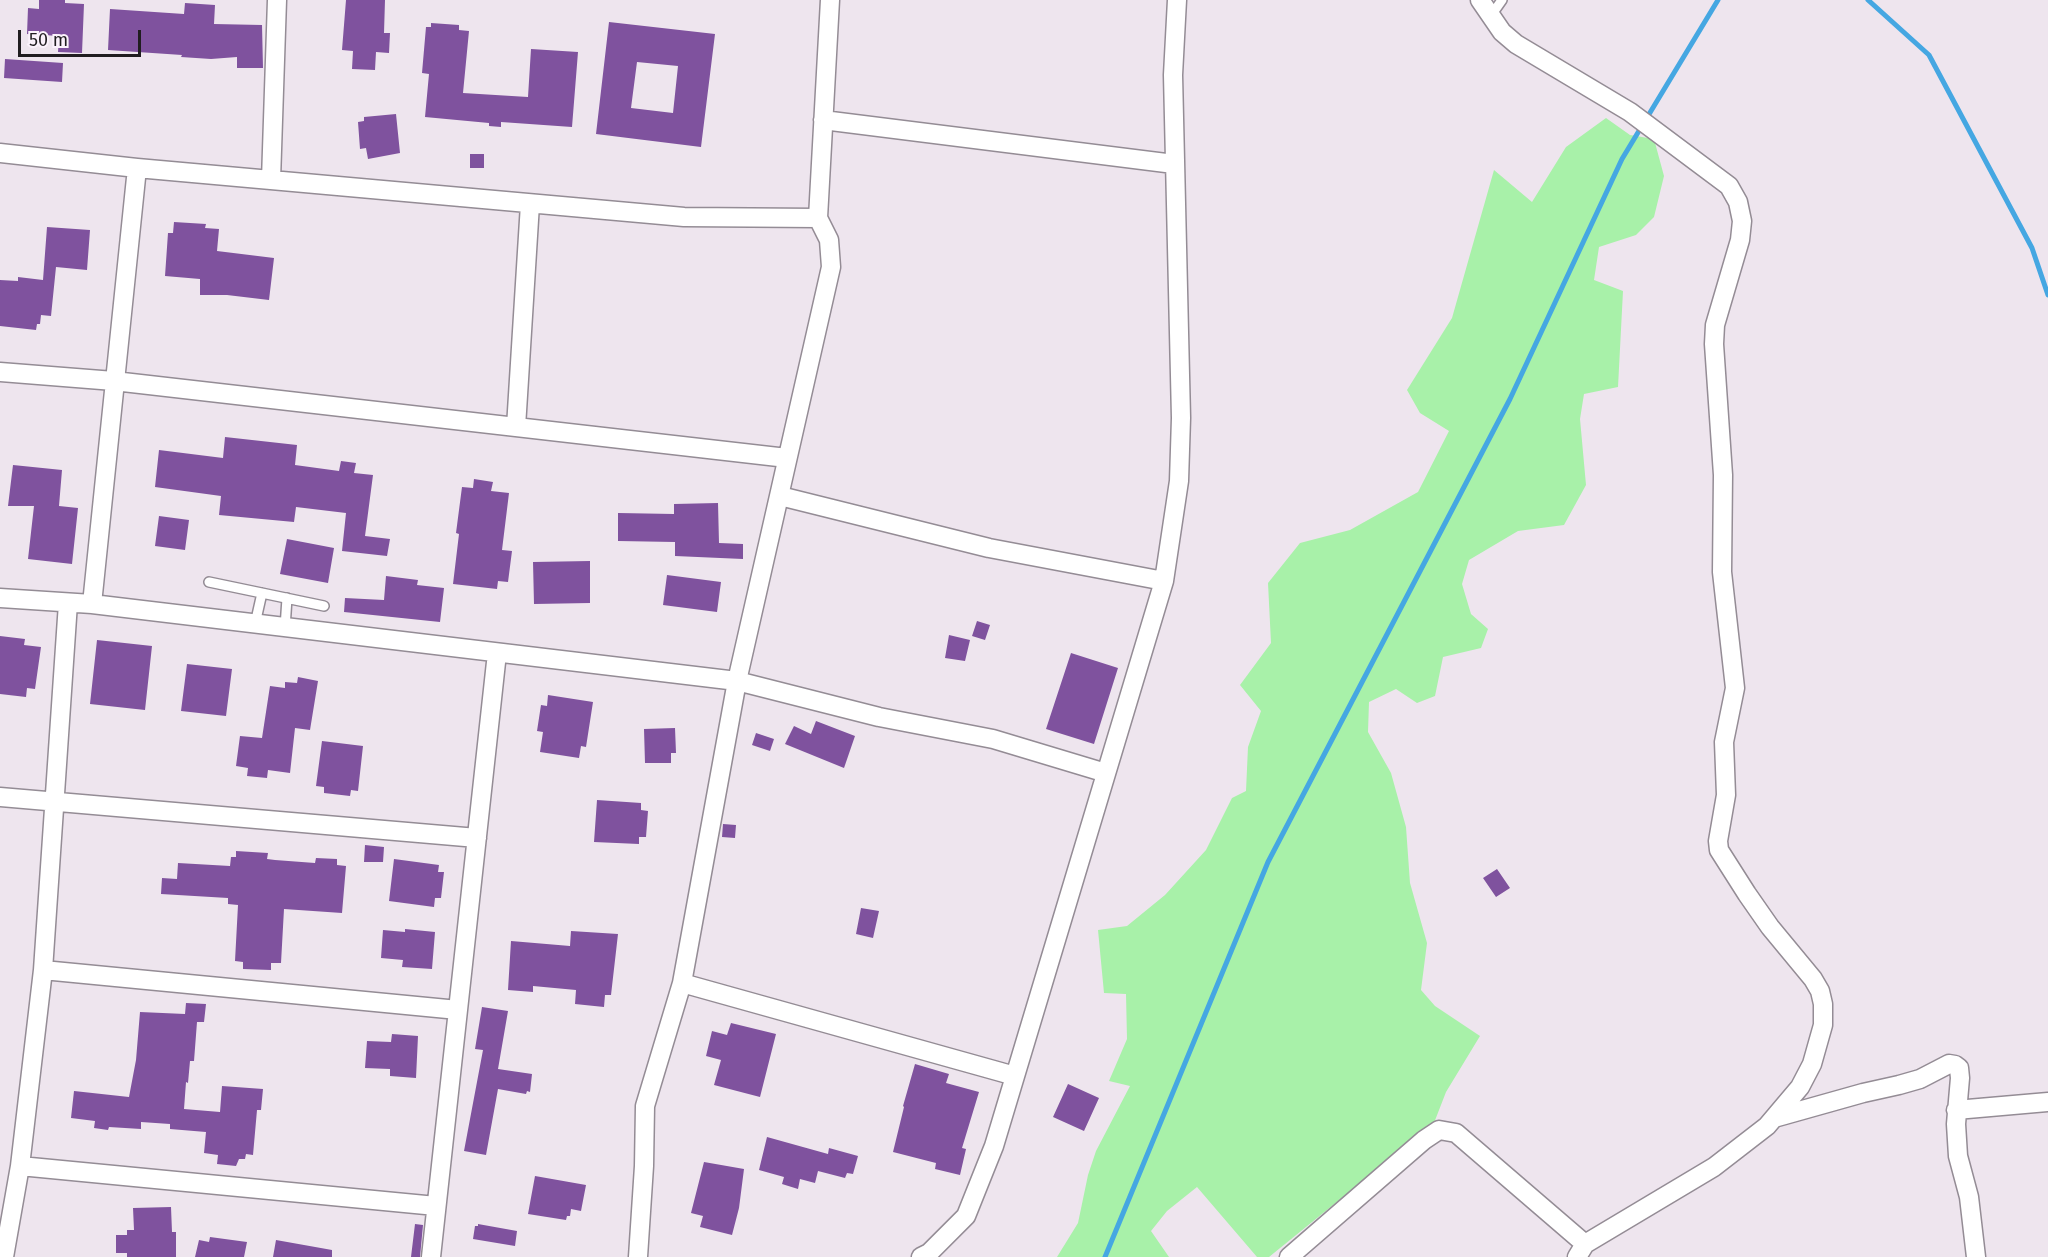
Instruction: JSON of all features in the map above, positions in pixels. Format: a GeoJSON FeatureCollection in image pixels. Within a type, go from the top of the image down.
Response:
{"type":"FeatureCollection","features":[{"type":"Feature","properties":{"kind":"street"},"geometry":{"type":"LineString","coordinates":[[272,180],[277,0]]}},
{"type":"Feature","properties":{"kind":"street"},"geometry":{"type":"LineString","coordinates":[[638,1257],[645,1106],[682,983],[737,681],[831,267],[829,240],[818,218],[830,0]]}},
{"type":"Feature","properties":{"kind":"street"},"geometry":{"type":"LineString","coordinates":[[921,1257],[929,1253],[966,1216],[994,1146],[1164,581],[1179,481],[1181,418],[1173,75],[1177,0]]}},
{"type":"Feature","properties":{"kind":"street"},"geometry":{"type":"LineString","coordinates":[[1289,1257],[1424,1140],[1440,1130],[1456,1133],[1581,1250],[1714,1167],[1767,1126],[1800,1087],[1812,1064],[1823,1025],[1823,1004],[1820,991],[1746,894],[1719,850],[1718,841],[1726,795],[1724,742],[1735,688],[1722,572],[1723,475],[1714,344],[1716,325],[1740,240],[1742,221],[1738,202],[1729,186],[1630,112],[1516,44],[1502,32],[1480,0]]}},
{"type":"Feature","properties":{"kind":"street"},"geometry":{"type":"LineString","coordinates":[[823,120],[1174,164]]}},
{"type":"Feature","properties":{"kind":"street"},"geometry":{"type":"LineString","coordinates":[[0,153],[137,168],[684,217],[818,218]]}},
{"type":"Feature","properties":{"kind":"street"},"geometry":{"type":"LineString","coordinates":[[92,604],[137,168]]}},
{"type":"Feature","properties":{"kind":"street"},"geometry":{"type":"LineString","coordinates":[[516,427],[530,204]]}},
{"type":"Feature","properties":{"kind":"street"},"geometry":{"type":"LineString","coordinates":[[0,372],[114,381],[787,458]]}},
{"type":"Feature","properties":{"kind":"street"},"geometry":{"type":"LineString","coordinates":[[780,496],[989,548],[1164,581]]}},
{"type":"Feature","properties":{"kind":"street"},"geometry":{"type":"LineString","coordinates":[[0,598],[92,604],[737,681],[879,717],[993,739],[1106,773]]}},
{"type":"Feature","properties":{"kind":"street"},"geometry":{"type":"LineString","coordinates":[[4,1257],[20,1166],[43,970],[68,603]]}},
{"type":"Feature","properties":{"kind":"street"},"geometry":{"type":"LineString","coordinates":[[431,1257],[497,653]]}},
{"type":"Feature","properties":{"kind":"street"},"geometry":{"type":"LineString","coordinates":[[0,797],[477,838]]}},
{"type":"Feature","properties":{"kind":"street"},"geometry":{"type":"LineString","coordinates":[[43,970],[458,1010]]}},
{"type":"Feature","properties":{"kind":"street"},"geometry":{"type":"LineString","coordinates":[[682,983],[1015,1076]]}},
{"type":"Feature","properties":{"kind":"street"},"geometry":{"type":"LineString","coordinates":[[1774,1118],[1920,1079],[1949,1064],[1955,1065],[1959,1068],[1956,1110],[1958,1156],[1969,1197],[1976,1257]]}},
{"type":"Feature","properties":{"kind":"street"},"geometry":{"type":"LineString","coordinates":[[1956,1110],[2048,1102]]}},
{"type":"Feature","properties":{"kind":"street"},"geometry":{"type":"LineString","coordinates":[[20,1166],[436,1206]]}},
{"type":"Feature","properties":{"kind":"lane"},"geometry":{"type":"LineString","coordinates":[[1490,17],[1502,0]]}},
{"type":"Feature","properties":{"kind":"lane"},"geometry":{"type":"LineString","coordinates":[[209,582],[324,606]]}},
{"type":"Feature","properties":{"kind":"lane"},"geometry":{"type":"LineString","coordinates":[[255,624],[262,593]]}},
{"type":"Feature","properties":{"kind":"lane"},"geometry":{"type":"LineString","coordinates":[[285,628],[287,598]]}},
{"type":"Feature","properties":{"kind":"green space"},"geometry":{"type":"Polygon","coordinates":[[[1606,118],[1630,135],[1654,139],[1664,176],[1654,217],[1636,235],[1599,247],[1594,280],[1623,291],[1618,387],[1584,394],[1580,419],[1586,485],[1564,525],[1518,531],[1469,560],[1462,584],[1471,614],[1488,629],[1481,648],[1443,657],[1435,696],[1417,703],[1396,689],[1369,702],[1368,732],[1391,773],[1406,827],[1410,883],[1427,943],[1421,990],[1435,1006],[1480,1036],[1446,1092],[1434,1123],[1269,1257],[1257,1257],[1197,1187],[1167,1211],[1151,1231],[1169,1257],[1057,1257],[1078,1223],[1088,1175],[1096,1151],[1130,1086],[1109,1081],[1127,1039],[1126,994],[1104,993],[1098,930],[1127,926],[1165,895],[1206,850],[1232,798],[1246,791],[1248,747],[1261,711],[1240,685],[1271,643],[1268,583],[1300,543],[1350,530],[1418,492],[1449,431],[1420,413],[1407,390],[1452,318],[1494,170],[1532,202],[1566,147],[1606,118]]]}},
{"type":"Feature","properties":{"kind":"building"},"geometry":{"type":"Polygon","coordinates":[[[39,0],[65,0],[65,3],[84,4],[82,53],[58,52],[59,36],[27,34],[28,8],[39,9],[39,0]]]}},
{"type":"Feature","properties":{"kind":"building"},"geometry":{"type":"Polygon","coordinates":[[[346,0],[385,0],[384,33],[390,33],[389,53],[376,52],[375,70],[352,69],[353,51],[342,50],[346,0]]]}},
{"type":"Feature","properties":{"kind":"building"},"geometry":{"type":"Polygon","coordinates":[[[185,3],[215,5],[214,24],[262,25],[263,68],[237,68],[237,57],[211,59],[108,50],[110,9],[184,14],[185,3]]]}},
{"type":"Feature","properties":{"kind":"building"},"geometry":{"type":"Polygon","coordinates":[[[609,22],[715,34],[701,147],[596,134],[609,22]],[[637,62],[631,108],[673,113],[678,66],[637,62]]]}},
{"type":"Feature","properties":{"kind":"building"},"geometry":{"type":"Polygon","coordinates":[[[431,23],[459,25],[459,30],[469,31],[463,93],[528,97],[531,49],[578,52],[572,127],[501,122],[501,127],[489,126],[489,123],[425,117],[429,74],[422,73],[426,27],[431,27],[431,23]]]}},
{"type":"Feature","properties":{"kind":"building"},"geometry":{"type":"Polygon","coordinates":[[[5,59],[63,63],[62,82],[4,78],[5,59]]]}},
{"type":"Feature","properties":{"kind":"building"},"geometry":{"type":"Polygon","coordinates":[[[396,114],[400,153],[368,159],[366,148],[360,149],[358,122],[364,121],[364,117],[396,114]]]}},
{"type":"Feature","properties":{"kind":"building"},"geometry":{"type":"Polygon","coordinates":[[[470,154],[484,154],[484,168],[470,168],[470,154]]]}},
{"type":"Feature","properties":{"kind":"building"},"geometry":{"type":"Polygon","coordinates":[[[174,222],[206,224],[205,228],[219,229],[217,251],[274,258],[269,300],[227,295],[200,295],[200,279],[165,276],[168,233],[173,233],[174,222]]]}},
{"type":"Feature","properties":{"kind":"building"},"geometry":{"type":"Polygon","coordinates":[[[47,227],[90,230],[87,270],[56,267],[51,316],[41,315],[40,324],[37,324],[36,330],[0,326],[0,280],[18,281],[18,277],[43,280],[47,227]]]}},
{"type":"Feature","properties":{"kind":"building"},"geometry":{"type":"Polygon","coordinates":[[[225,437],[297,445],[295,465],[339,471],[341,461],[356,463],[354,473],[373,475],[365,536],[390,539],[387,556],[342,551],[346,513],[296,507],[294,522],[219,515],[221,496],[155,487],[159,450],[223,458],[225,437]]]}},
{"type":"Feature","properties":{"kind":"building"},"geometry":{"type":"Polygon","coordinates":[[[13,465],[62,470],[59,506],[78,508],[72,564],[28,559],[34,506],[8,506],[13,465]]]}},
{"type":"Feature","properties":{"kind":"building"},"geometry":{"type":"Polygon","coordinates":[[[474,479],[493,482],[491,491],[509,493],[502,550],[512,551],[508,582],[498,581],[497,589],[453,584],[462,487],[473,488],[474,479]]]}},
{"type":"Feature","properties":{"kind":"building"},"geometry":{"type":"Polygon","coordinates":[[[718,503],[719,543],[743,544],[743,559],[675,556],[675,542],[618,541],[618,513],[674,514],[674,504],[718,503]]]}},
{"type":"Feature","properties":{"kind":"building"},"geometry":{"type":"Polygon","coordinates":[[[159,516],[189,520],[185,550],[155,546],[159,516]]]}},
{"type":"Feature","properties":{"kind":"building"},"geometry":{"type":"Polygon","coordinates":[[[287,539],[334,548],[328,583],[280,574],[287,539]]]}},
{"type":"Feature","properties":{"kind":"building"},"geometry":{"type":"Polygon","coordinates":[[[590,561],[590,603],[534,604],[533,562],[590,561]]]}},
{"type":"Feature","properties":{"kind":"building"},"geometry":{"type":"Polygon","coordinates":[[[667,575],[721,582],[717,612],[663,605],[667,575]]]}},
{"type":"Feature","properties":{"kind":"building"},"geometry":{"type":"Polygon","coordinates":[[[386,576],[418,580],[417,585],[444,588],[440,622],[344,612],[345,598],[384,600],[386,576]]]}},
{"type":"Feature","properties":{"kind":"building"},"geometry":{"type":"Polygon","coordinates":[[[977,621],[990,625],[985,640],[972,636],[977,621]]]}},
{"type":"Feature","properties":{"kind":"building"},"geometry":{"type":"Polygon","coordinates":[[[949,635],[970,640],[965,661],[945,658],[949,635]]]}},
{"type":"Feature","properties":{"kind":"building"},"geometry":{"type":"Polygon","coordinates":[[[0,636],[25,639],[24,645],[41,647],[35,689],[27,688],[26,697],[0,694],[0,636]]]}},
{"type":"Feature","properties":{"kind":"building"},"geometry":{"type":"Polygon","coordinates":[[[97,640],[152,646],[145,710],[90,704],[97,640]]]}},
{"type":"Feature","properties":{"kind":"building"},"geometry":{"type":"Polygon","coordinates":[[[1071,653],[1118,668],[1094,744],[1046,729],[1071,653]]]}},
{"type":"Feature","properties":{"kind":"building"},"geometry":{"type":"Polygon","coordinates":[[[187,664],[232,669],[226,716],[181,711],[187,664]]]}},
{"type":"Feature","properties":{"kind":"building"},"geometry":{"type":"Polygon","coordinates":[[[298,677],[318,681],[310,730],[295,728],[290,773],[268,770],[267,778],[247,776],[248,768],[236,766],[240,736],[262,738],[270,686],[285,688],[285,682],[297,683],[298,677]]]}},
{"type":"Feature","properties":{"kind":"building"},"geometry":{"type":"Polygon","coordinates":[[[548,695],[593,702],[586,747],[581,746],[579,758],[540,752],[543,732],[537,731],[541,705],[547,706],[548,695]]]}},
{"type":"Feature","properties":{"kind":"building"},"geometry":{"type":"Polygon","coordinates":[[[816,721],[855,736],[844,768],[785,744],[794,726],[811,734],[816,721]]]}},
{"type":"Feature","properties":{"kind":"building"},"geometry":{"type":"Polygon","coordinates":[[[675,728],[676,753],[671,753],[671,763],[645,763],[644,729],[675,728]]]}},
{"type":"Feature","properties":{"kind":"building"},"geometry":{"type":"Polygon","coordinates":[[[756,733],[774,739],[770,751],[752,745],[756,733]]]}},
{"type":"Feature","properties":{"kind":"building"},"geometry":{"type":"Polygon","coordinates":[[[322,741],[363,746],[358,791],[351,790],[350,796],[324,793],[324,787],[316,786],[322,741]]]}},
{"type":"Feature","properties":{"kind":"building"},"geometry":{"type":"Polygon","coordinates":[[[597,800],[641,803],[641,810],[648,811],[646,837],[639,837],[639,844],[594,842],[597,800]]]}},
{"type":"Feature","properties":{"kind":"building"},"geometry":{"type":"Polygon","coordinates":[[[723,824],[736,825],[735,838],[722,837],[723,824]]]}},
{"type":"Feature","properties":{"kind":"building"},"geometry":{"type":"Polygon","coordinates":[[[365,845],[384,847],[383,862],[364,862],[365,845]]]}},
{"type":"Feature","properties":{"kind":"building"},"geometry":{"type":"Polygon","coordinates":[[[236,851],[268,853],[267,859],[275,860],[315,863],[316,858],[337,859],[337,865],[346,866],[342,913],[284,909],[281,963],[271,963],[271,970],[243,969],[243,962],[235,961],[238,905],[228,904],[228,898],[161,894],[162,878],[177,879],[178,863],[230,866],[231,857],[236,857],[236,851]]]}},
{"type":"Feature","properties":{"kind":"building"},"geometry":{"type":"Polygon","coordinates":[[[394,859],[439,865],[438,872],[444,872],[441,898],[435,898],[434,907],[389,901],[394,859]]]}},
{"type":"Feature","properties":{"kind":"building"},"geometry":{"type":"Polygon","coordinates":[[[1497,869],[1510,888],[1496,897],[1483,878],[1497,869]]]}},
{"type":"Feature","properties":{"kind":"building"},"geometry":{"type":"Polygon","coordinates":[[[861,908],[879,911],[873,938],[856,934],[861,908]]]}},
{"type":"Feature","properties":{"kind":"building"},"geometry":{"type":"Polygon","coordinates":[[[405,929],[435,932],[432,969],[402,967],[403,960],[381,958],[383,930],[405,932],[405,929]]]}},
{"type":"Feature","properties":{"kind":"building"},"geometry":{"type":"Polygon","coordinates":[[[571,931],[618,934],[611,995],[605,995],[604,1007],[575,1004],[576,990],[533,986],[533,992],[508,990],[511,941],[570,946],[571,931]]]}},
{"type":"Feature","properties":{"kind":"building"},"geometry":{"type":"Polygon","coordinates":[[[186,1003],[206,1004],[204,1022],[197,1022],[194,1061],[190,1061],[184,1109],[220,1112],[222,1086],[263,1089],[261,1110],[257,1110],[253,1155],[246,1154],[245,1159],[239,1159],[236,1166],[217,1164],[218,1155],[204,1153],[206,1132],[170,1129],[170,1124],[141,1122],[141,1129],[109,1127],[108,1130],[94,1128],[95,1121],[71,1118],[74,1091],[129,1097],[136,1060],[140,1012],[185,1014],[186,1003]]]}},
{"type":"Feature","properties":{"kind":"building"},"geometry":{"type":"Polygon","coordinates":[[[482,1007],[508,1011],[498,1069],[532,1074],[530,1092],[527,1091],[526,1094],[498,1089],[486,1155],[464,1151],[483,1050],[475,1049],[482,1007]]]}},
{"type":"Feature","properties":{"kind":"building"},"geometry":{"type":"Polygon","coordinates":[[[731,1023],[776,1034],[760,1097],[714,1085],[721,1060],[706,1056],[712,1031],[727,1035],[731,1023]]]}},
{"type":"Feature","properties":{"kind":"building"},"geometry":{"type":"Polygon","coordinates":[[[392,1034],[418,1036],[416,1078],[390,1076],[390,1069],[365,1068],[367,1041],[391,1042],[392,1034]]]}},
{"type":"Feature","properties":{"kind":"building"},"geometry":{"type":"Polygon","coordinates":[[[915,1064],[949,1074],[946,1083],[979,1092],[962,1148],[966,1149],[960,1175],[935,1169],[936,1163],[893,1152],[915,1064]]]}},
{"type":"Feature","properties":{"kind":"building"},"geometry":{"type":"Polygon","coordinates":[[[1068,1084],[1099,1098],[1084,1131],[1053,1117],[1068,1084]]]}},
{"type":"Feature","properties":{"kind":"building"},"geometry":{"type":"Polygon","coordinates":[[[767,1137],[828,1154],[829,1148],[858,1156],[853,1174],[847,1173],[845,1178],[818,1171],[815,1183],[800,1179],[798,1189],[782,1184],[784,1177],[759,1170],[767,1137]]]}},
{"type":"Feature","properties":{"kind":"building"},"geometry":{"type":"Polygon","coordinates":[[[704,1162],[744,1169],[739,1208],[732,1235],[700,1227],[703,1216],[691,1213],[704,1162]]]}},
{"type":"Feature","properties":{"kind":"building"},"geometry":{"type":"Polygon","coordinates":[[[535,1176],[586,1185],[581,1211],[571,1209],[570,1216],[567,1216],[566,1220],[528,1214],[535,1176]]]}},
{"type":"Feature","properties":{"kind":"building"},"geometry":{"type":"Polygon","coordinates":[[[171,1207],[172,1232],[176,1232],[176,1257],[127,1257],[127,1253],[116,1253],[116,1235],[127,1235],[127,1230],[134,1230],[133,1208],[171,1207]]]}},
{"type":"Feature","properties":{"kind":"building"},"geometry":{"type":"Polygon","coordinates":[[[415,1224],[423,1225],[420,1257],[411,1257],[415,1224]]]}},
{"type":"Feature","properties":{"kind":"building"},"geometry":{"type":"Polygon","coordinates":[[[478,1224],[517,1231],[515,1246],[473,1239],[475,1226],[478,1224]]]}},
{"type":"Feature","properties":{"kind":"building"},"geometry":{"type":"Polygon","coordinates":[[[210,1237],[247,1242],[244,1257],[195,1257],[199,1240],[209,1242],[210,1237]]]}},
{"type":"Feature","properties":{"kind":"building"},"geometry":{"type":"Polygon","coordinates":[[[276,1240],[332,1250],[332,1257],[273,1257],[276,1240]]]}},
{"type":"Feature","properties":{"kind":"waterway"},"geometry":{"type":"LineString","coordinates":[[1105,1257],[1268,862],[1510,399],[1622,159],[1718,0]]}},
{"type":"Feature","properties":{"kind":"waterway"},"geometry":{"type":"LineString","coordinates":[[1868,0],[1929,55],[2032,248],[2048,295]]}}]}
